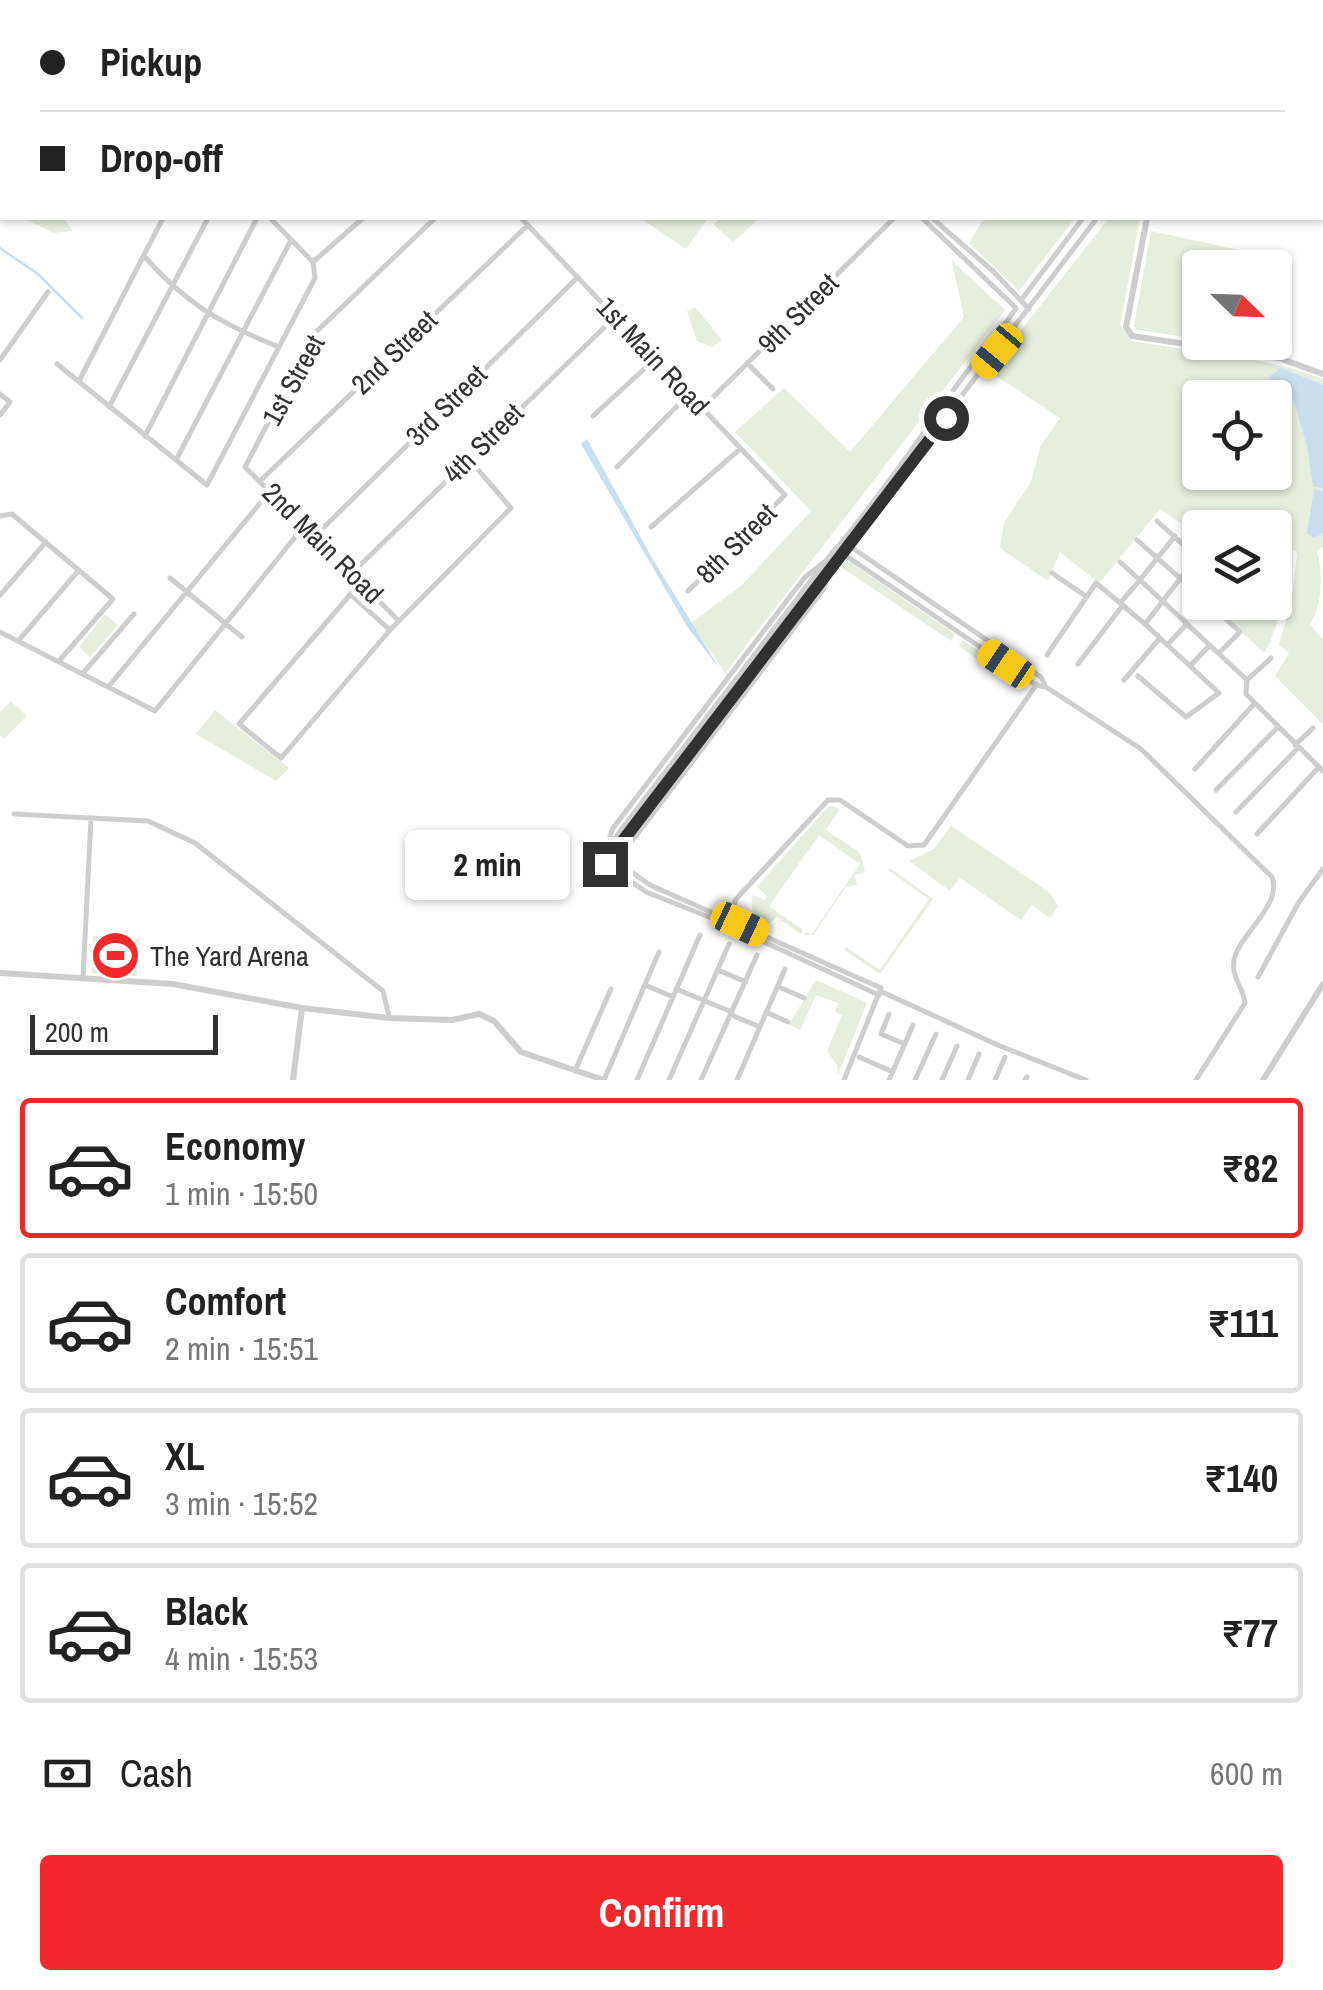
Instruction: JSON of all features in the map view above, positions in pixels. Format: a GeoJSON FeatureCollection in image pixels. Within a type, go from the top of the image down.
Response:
{"type":"FeatureCollection","features":[{"type":"Feature","properties":{"kind":"street"},"geometry":{"type":"LineString","coordinates":[[78,381],[162,220]]}},
{"type":"Feature","properties":{"kind":"street"},"geometry":{"type":"LineString","coordinates":[[110,407],[207,220]]}},
{"type":"Feature","properties":{"kind":"street"},"geometry":{"type":"LineString","coordinates":[[144,436],[256,220]]}},
{"type":"Feature","properties":{"kind":"street"},"geometry":{"type":"LineString","coordinates":[[58,364],[207,485],[316,278],[313,262],[274,220]]}},
{"type":"Feature","properties":{"kind":"street"},"geometry":{"type":"LineString","coordinates":[[313,262],[361,220]]}},
{"type":"Feature","properties":{"kind":"street","name":"1st Street"},"geometry":{"type":"LineString","coordinates":[[245,467],[316,333],[434,220]]}},
{"type":"Feature","properties":{"kind":"street","name":"1st Main Road"},"geometry":{"type":"LineString","coordinates":[[522,220],[785,495]]}},
{"type":"Feature","properties":{"kind":"street","name":"9th Street"},"geometry":{"type":"LineString","coordinates":[[702,408],[892,220]]}},
{"type":"Feature","properties":{"kind":"street"},"geometry":{"type":"LineString","coordinates":[[924,220],[1016,308],[1026,312]]}},
{"type":"Feature","properties":{"kind":"street"},"geometry":{"type":"LineString","coordinates":[[934,220],[1022,300],[1026,312]]}},
{"type":"Feature","properties":{"kind":"street"},"geometry":{"type":"LineString","coordinates":[[606,859],[845,543],[1082,220]]}},
{"type":"Feature","properties":{"kind":"street"},"geometry":{"type":"LineString","coordinates":[[845,543],[1095,220]]}},
{"type":"Feature","properties":{"kind":"street"},"geometry":{"type":"LineString","coordinates":[[1148,220],[1126,327],[1132,336],[1280,358],[1323,374]]}},
{"type":"Feature","properties":{"kind":"street","name":"2nd Street"},"geometry":{"type":"LineString","coordinates":[[261,480],[528,226]]}},
{"type":"Feature","properties":{"kind":"street"},"geometry":{"type":"LineString","coordinates":[[176,460],[291,240]]}},
{"type":"Feature","properties":{"kind":"street"},"geometry":{"type":"LineString","coordinates":[[144,256],[171,286],[208,315],[279,346]]}},
{"type":"Feature","properties":{"kind":"street","name":"3rd Street"},"geometry":{"type":"LineString","coordinates":[[316,535],[578,277]]}},
{"type":"Feature","properties":{"kind":"street"},"geometry":{"type":"LineString","coordinates":[[0,360],[48,292]]}},
{"type":"Feature","properties":{"kind":"street","name":"4th Street"},"geometry":{"type":"LineString","coordinates":[[352,572],[616,316]]}},
{"type":"Feature","properties":{"kind":"street"},"geometry":{"type":"LineString","coordinates":[[594,416],[656,358]]}},
{"type":"Feature","properties":{"kind":"street"},"geometry":{"type":"LineString","coordinates":[[747,363],[773,389]]}},
{"type":"Feature","properties":{"kind":"street"},"geometry":{"type":"LineString","coordinates":[[0,394],[10,402],[0,414]]}},
{"type":"Feature","properties":{"kind":"street"},"geometry":{"type":"LineString","coordinates":[[617,466],[690,394]]}},
{"type":"Feature","properties":{"kind":"street"},"geometry":{"type":"LineString","coordinates":[[651,527],[740,449]]}},
{"type":"Feature","properties":{"kind":"street"},"geometry":{"type":"LineString","coordinates":[[362,582],[239,724],[281,758],[390,630],[512,508],[468,458]]}},
{"type":"Feature","properties":{"kind":"street","name":"2nd Main Road"},"geometry":{"type":"LineString","coordinates":[[245,467],[399,621]]}},
{"type":"Feature","properties":{"kind":"street","name":"8th Street"},"geometry":{"type":"LineString","coordinates":[[688,590],[785,495]]}},
{"type":"Feature","properties":{"kind":"street"},"geometry":{"type":"LineString","coordinates":[[109,686],[261,502]]}},
{"type":"Feature","properties":{"kind":"street"},"geometry":{"type":"LineString","coordinates":[[0,516],[12,514],[113,599],[59,661]]}},
{"type":"Feature","properties":{"kind":"street"},"geometry":{"type":"LineString","coordinates":[[1158,521],[1182,543]]}},
{"type":"Feature","properties":{"kind":"street"},"geometry":{"type":"LineString","coordinates":[[0,632],[155,711],[296,536]]}},
{"type":"Feature","properties":{"kind":"street"},"geometry":{"type":"LineString","coordinates":[[1078,664],[1174,536]]}},
{"type":"Feature","properties":{"kind":"street"},"geometry":{"type":"LineString","coordinates":[[1137,540],[1181,579],[1145,624]]}},
{"type":"Feature","properties":{"kind":"street"},"geometry":{"type":"LineString","coordinates":[[0,594],[46,542]]}},
{"type":"Feature","properties":{"kind":"street"},"geometry":{"type":"LineString","coordinates":[[845,543],[1042,678],[1046,687]]}},
{"type":"Feature","properties":{"kind":"street"},"geometry":{"type":"LineString","coordinates":[[839,551],[1036,684],[1141,748],[1272,877],[1273,896],[1236,956],[1234,976],[1245,1003],[1196,1080]]}},
{"type":"Feature","properties":{"kind":"street"},"geometry":{"type":"LineString","coordinates":[[606,859],[632,841],[823,590],[830,562]]}},
{"type":"Feature","properties":{"kind":"street"},"geometry":{"type":"LineString","coordinates":[[606,859],[614,828],[805,577],[830,562]]}},
{"type":"Feature","properties":{"kind":"street"},"geometry":{"type":"LineString","coordinates":[[1120,562],[1246,680],[1246,694],[1321,769],[1258,834]]}},
{"type":"Feature","properties":{"kind":"street"},"geometry":{"type":"LineString","coordinates":[[19,641],[79,570]]}},
{"type":"Feature","properties":{"kind":"street"},"geometry":{"type":"LineString","coordinates":[[1052,573],[1087,597]]}},
{"type":"Feature","properties":{"kind":"street"},"geometry":{"type":"LineString","coordinates":[[170,578],[242,637]]}},
{"type":"Feature","properties":{"kind":"street"},"geometry":{"type":"LineString","coordinates":[[1047,655],[1096,583],[1219,693],[1186,717],[1138,676]]}},
{"type":"Feature","properties":{"kind":"street"},"geometry":{"type":"LineString","coordinates":[[350,594],[390,630]]}},
{"type":"Feature","properties":{"kind":"street"},"geometry":{"type":"LineString","coordinates":[[84,673],[134,614]]}},
{"type":"Feature","properties":{"kind":"street"},"geometry":{"type":"LineString","coordinates":[[1219,654],[1240,632],[1227,620]]}},
{"type":"Feature","properties":{"kind":"street"},"geometry":{"type":"LineString","coordinates":[[1167,645],[1187,624]]}},
{"type":"Feature","properties":{"kind":"street"},"geometry":{"type":"LineString","coordinates":[[1124,680],[1160,638]]}},
{"type":"Feature","properties":{"kind":"street"},"geometry":{"type":"LineString","coordinates":[[1190,666],[1210,646]]}},
{"type":"Feature","properties":{"kind":"street"},"geometry":{"type":"LineString","coordinates":[[1246,680],[1272,658]]}},
{"type":"Feature","properties":{"kind":"street"},"geometry":{"type":"LineString","coordinates":[[729,918],[736,899],[832,799],[840,800],[908,846],[924,845],[1042,678]]}},
{"type":"Feature","properties":{"kind":"street"},"geometry":{"type":"LineString","coordinates":[[1195,768],[1255,704]]}},
{"type":"Feature","properties":{"kind":"street"},"geometry":{"type":"LineString","coordinates":[[1216,790],[1278,727]]}},
{"type":"Feature","properties":{"kind":"street"},"geometry":{"type":"LineString","coordinates":[[1236,812],[1312,728]]}},
{"type":"Feature","properties":{"kind":"street"},"geometry":{"type":"LineString","coordinates":[[14,814],[148,821],[194,843],[383,991],[390,1018]]}},
{"type":"Feature","properties":{"kind":"street"},"geometry":{"type":"LineString","coordinates":[[83,978],[91,818]]}},
{"type":"Feature","properties":{"kind":"street"},"geometry":{"type":"LineString","coordinates":[[606,859],[650,885],[729,918],[880,992]]}},
{"type":"Feature","properties":{"kind":"street"},"geometry":{"type":"LineString","coordinates":[[606,859],[646,892],[1086,1080]]}},
{"type":"Feature","properties":{"kind":"street"},"geometry":{"type":"LineString","coordinates":[[1258,977],[1299,902],[1323,869]]}},
{"type":"Feature","properties":{"kind":"street"},"geometry":{"type":"LineString","coordinates":[[637,1080],[700,935]]}},
{"type":"Feature","properties":{"kind":"street"},"geometry":{"type":"LineString","coordinates":[[669,1080],[729,944]]}},
{"type":"Feature","properties":{"kind":"street"},"geometry":{"type":"LineString","coordinates":[[0,972],[174,984],[302,1008],[390,1018],[452,1020],[470,1014],[484,1015],[521,1052],[604,1080],[659,952]]}},
{"type":"Feature","properties":{"kind":"street"},"geometry":{"type":"LineString","coordinates":[[701,1080],[757,956]]}},
{"type":"Feature","properties":{"kind":"street"},"geometry":{"type":"LineString","coordinates":[[718,970],[746,982]]}},
{"type":"Feature","properties":{"kind":"street"},"geometry":{"type":"LineString","coordinates":[[737,1080],[785,970]]}},
{"type":"Feature","properties":{"kind":"street"},"geometry":{"type":"LineString","coordinates":[[1263,1080],[1323,984]]}},
{"type":"Feature","properties":{"kind":"street"},"geometry":{"type":"LineString","coordinates":[[645,985],[673,997]]}},
{"type":"Feature","properties":{"kind":"street"},"geometry":{"type":"LineString","coordinates":[[778,986],[804,998]]}},
{"type":"Feature","properties":{"kind":"street"},"geometry":{"type":"LineString","coordinates":[[575,1071],[611,989]]}},
{"type":"Feature","properties":{"kind":"street"},"geometry":{"type":"LineString","coordinates":[[676,989],[760,1028]]}},
{"type":"Feature","properties":{"kind":"street"},"geometry":{"type":"LineString","coordinates":[[844,1080],[880,992]]}},
{"type":"Feature","properties":{"kind":"street"},"geometry":{"type":"LineString","coordinates":[[293,1080],[302,1008]]}},
{"type":"Feature","properties":{"kind":"street"},"geometry":{"type":"LineString","coordinates":[[766,1012],[788,1022]]}},
{"type":"Feature","properties":{"kind":"street"},"geometry":{"type":"LineString","coordinates":[[890,1014],[881,1034],[904,1044]]}},
{"type":"Feature","properties":{"kind":"street"},"geometry":{"type":"LineString","coordinates":[[859,1058],[892,1077],[913,1025]]}},
{"type":"Feature","properties":{"kind":"street"},"geometry":{"type":"LineString","coordinates":[[915,1080],[936,1034]]}},
{"type":"Feature","properties":{"kind":"street"},"geometry":{"type":"LineString","coordinates":[[942,1080],[957,1046]]}},
{"type":"Feature","properties":{"kind":"street"},"geometry":{"type":"LineString","coordinates":[[968,1080],[979,1054]]}},
{"type":"Feature","properties":{"kind":"street"},"geometry":{"type":"LineString","coordinates":[[995,1080],[1005,1056]]}},
{"type":"Feature","properties":{"kind":"green space"},"geometry":{"type":"Polygon","coordinates":[[[26,220],[65,220],[73,231],[54,233],[26,220]]]}},
{"type":"Feature","properties":{"kind":"green space"},"geometry":{"type":"Polygon","coordinates":[[[643,220],[707,220],[686,249],[643,220]]]}},
{"type":"Feature","properties":{"kind":"green space"},"geometry":{"type":"Polygon","coordinates":[[[718,220],[758,220],[733,242],[714,225],[718,220]]]}},
{"type":"Feature","properties":{"kind":"green space"},"geometry":{"type":"Polygon","coordinates":[[[983,220],[1073,220],[1019,291],[969,243],[983,220]]]}},
{"type":"Feature","properties":{"kind":"green space"},"geometry":{"type":"Polygon","coordinates":[[[1107,220],[1140,220],[1120,325],[1132,341],[1182,349],[1182,360],[1254,360],[1323,379],[1323,547],[1317,551],[1321,589],[1310,624],[1323,640],[1323,724],[1275,676],[1289,653],[1279,645],[1286,620],[1292,620],[1297,554],[1292,551],[1292,510],[1182,510],[1182,524],[1160,509],[1099,583],[1060,552],[1048,581],[1000,548],[1004,523],[1031,482],[1040,447],[1060,418],[989,371],[1107,220]]]}},
{"type":"Feature","properties":{"kind":"green space"},"geometry":{"type":"Polygon","coordinates":[[[1151,231],[1239,250],[1182,250],[1182,336],[1137,330],[1134,326],[1151,231]]]}},
{"type":"Feature","properties":{"kind":"green space"},"geometry":{"type":"Polygon","coordinates":[[[952,261],[1005,310],[725,673],[691,623],[742,585],[811,511],[735,432],[784,388],[850,452],[964,317],[952,261]]]}},
{"type":"Feature","properties":{"kind":"green space"},"geometry":{"type":"Polygon","coordinates":[[[695,307],[722,340],[712,347],[697,341],[687,311],[695,307]]]}},
{"type":"Feature","properties":{"kind":"green space"},"geometry":{"type":"Polygon","coordinates":[[[850,562],[955,634],[951,641],[838,565],[850,562]]]}},
{"type":"Feature","properties":{"kind":"green space"},"geometry":{"type":"Polygon","coordinates":[[[105,614],[118,625],[90,657],[79,647],[105,614]]]}},
{"type":"Feature","properties":{"kind":"green space"},"geometry":{"type":"Polygon","coordinates":[[[1229,620],[1278,620],[1264,653],[1229,620]]]}},
{"type":"Feature","properties":{"kind":"green space"},"geometry":{"type":"Polygon","coordinates":[[[963,640],[1003,667],[998,674],[959,646],[963,640]]]}},
{"type":"Feature","properties":{"kind":"green space"},"geometry":{"type":"Polygon","coordinates":[[[11,701],[27,716],[4,739],[0,735],[0,712],[11,701]]]}},
{"type":"Feature","properties":{"kind":"green space"},"geometry":{"type":"Polygon","coordinates":[[[215,710],[289,768],[276,781],[196,734],[215,710]]]}},
{"type":"Feature","properties":{"kind":"green space"},"geometry":{"type":"Polygon","coordinates":[[[834,806],[839,810],[826,830],[860,853],[865,872],[855,875],[857,885],[846,887],[811,935],[860,864],[819,835],[769,906],[803,930],[801,934],[777,917],[769,924],[764,921],[754,912],[753,895],[764,900],[767,896],[757,887],[828,807],[834,806]]]}},
{"type":"Feature","properties":{"kind":"green space"},"geometry":{"type":"Polygon","coordinates":[[[951,826],[1049,892],[1058,906],[1050,918],[1032,905],[1021,920],[960,878],[950,891],[909,861],[934,849],[951,826]]]}},
{"type":"Feature","properties":{"kind":"green space"},"geometry":{"type":"Polygon","coordinates":[[[888,870],[933,899],[880,974],[844,950],[846,947],[880,970],[929,899],[888,870]]]}},
{"type":"Feature","properties":{"kind":"green space","name":"The Yard Arena"},"geometry":{"type":"Polygon","coordinates":[[[93,936],[139,939],[137,976],[92,973],[93,936]]]}},
{"type":"Feature","properties":{"kind":"green space"},"geometry":{"type":"Polygon","coordinates":[[[816,980],[867,1003],[838,1075],[837,1065],[827,1051],[842,1015],[835,1012],[838,1003],[816,995],[800,1030],[789,1024],[816,980]]]}},
{"type":"Feature","properties":{"kind":"water"},"geometry":{"type":"Polygon","coordinates":[[[1281,368],[1323,385],[1323,488],[1313,486],[1307,446],[1292,401],[1292,380],[1270,380],[1281,368]]]}},
{"type":"Feature","properties":{"kind":"water"},"geometry":{"type":"Polygon","coordinates":[[[587,439],[652,558],[720,669],[688,628],[581,444],[587,439]]]}},
{"type":"Feature","properties":{"kind":"water"},"geometry":{"type":"Polygon","coordinates":[[[1314,489],[1323,491],[1323,533],[1314,538],[1307,533],[1314,489]]]}},
{"type":"Feature","properties":{"kind":"waterway"},"geometry":{"type":"LineString","coordinates":[[0,248],[38,274],[82,318]]}},
{"type":"Feature","properties":{"kind":"place","name":"The Yard Arena"},"geometry":{"type":"Point","coordinates":[115,956]}},
{"type":"Feature","properties":{"kind":"route"},"geometry":{"type":"LineString","coordinates":[[605,864],[946,418]]}}]}
